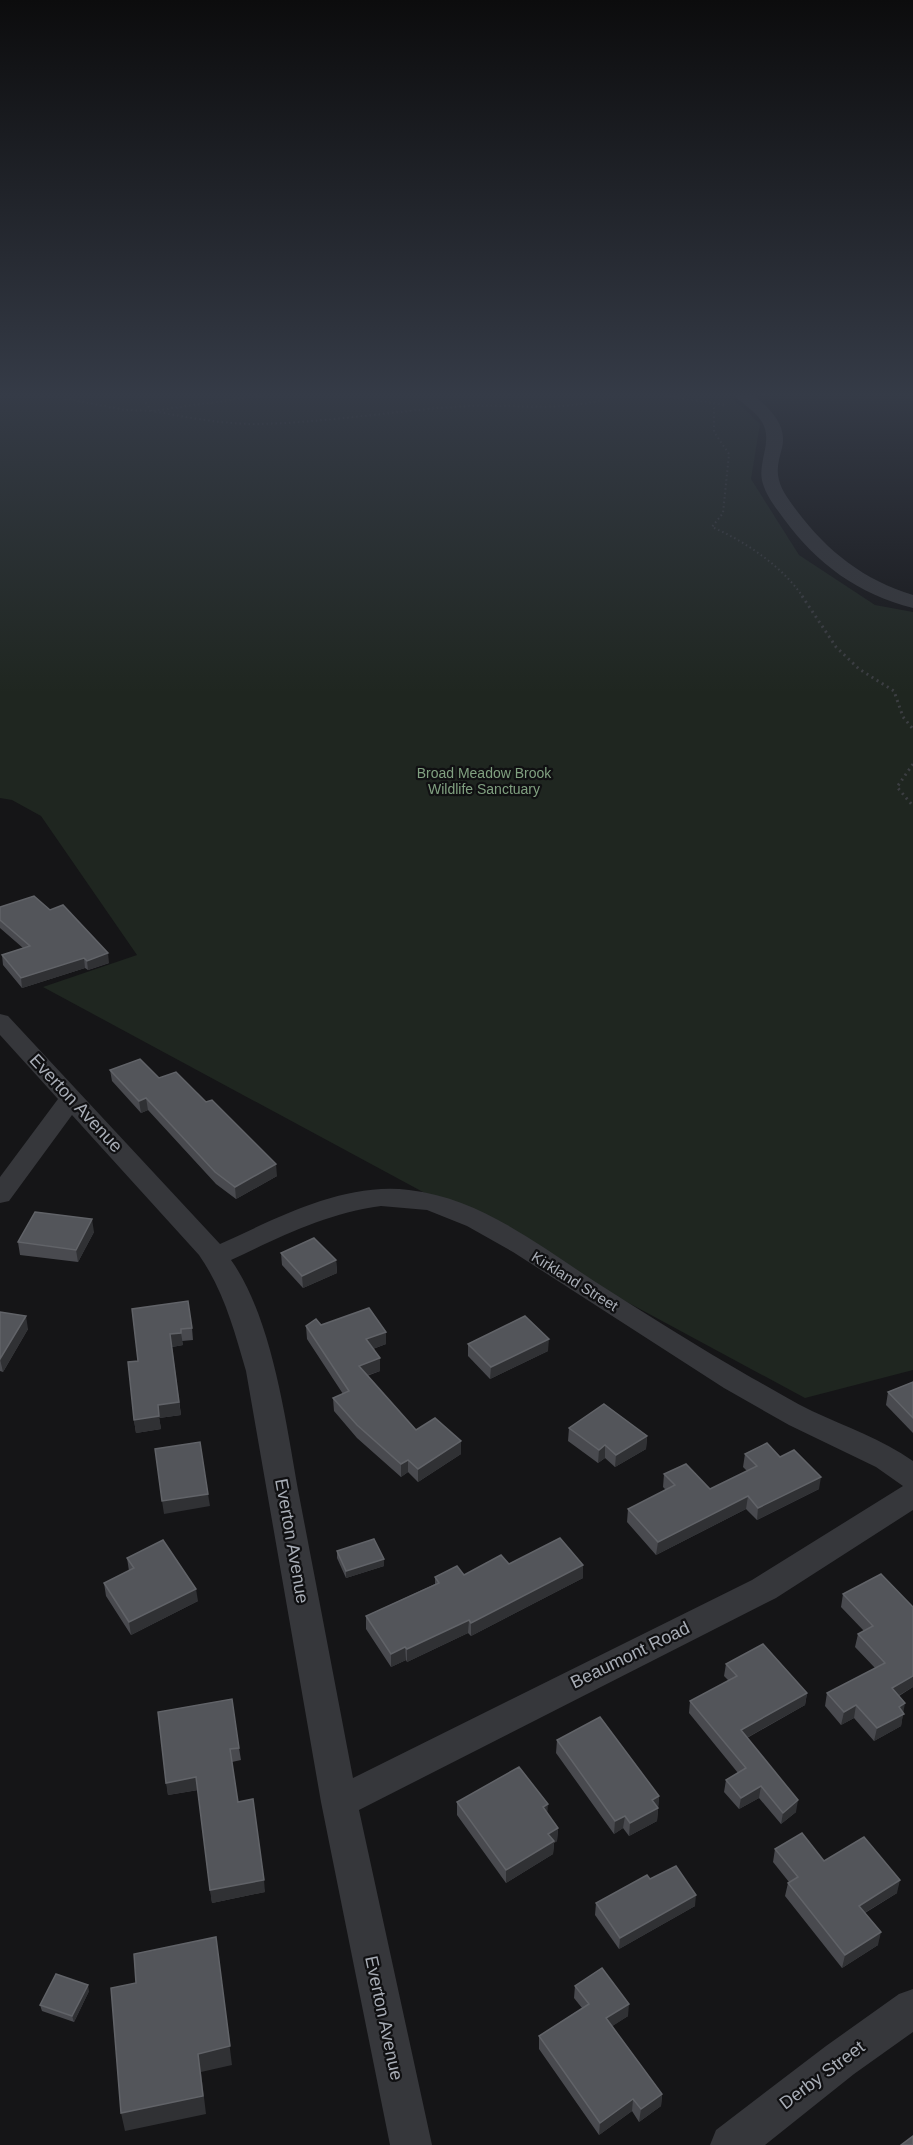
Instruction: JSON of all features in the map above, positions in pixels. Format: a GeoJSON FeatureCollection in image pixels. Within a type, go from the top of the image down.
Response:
{"type":"FeatureCollection","features":[{"type":"Feature","properties":{"kind":"street"},"geometry":{"type":"LineString","coordinates":[[776,493],[800,528],[838,567],[860,583],[885,594],[913,602]]}},
{"type":"Feature","properties":{"kind":"street","name":"Everton Avenue"},"geometry":{"type":"LineString","coordinates":[[0,1021],[214,1257],[228,1276],[240,1304],[261,1371],[339,1802],[411,2145]]}},
{"type":"Feature","properties":{"kind":"street"},"geometry":{"type":"LineString","coordinates":[[0,1195],[72,1098]]}},
{"type":"Feature","properties":{"kind":"street","name":"Kirkland Street"},"geometry":{"type":"LineString","coordinates":[[214,1257],[312,1213],[353,1200],[398,1197],[436,1204],[499,1233],[705,1363],[786,1411],[891,1462],[913,1478]]}},
{"type":"Feature","properties":{"kind":"street","name":"Beaumont Road"},"geometry":{"type":"LineString","coordinates":[[339,1802],[764,1589],[913,1495]]}},
{"type":"Feature","properties":{"kind":"street","name":"Derby Street"},"geometry":{"type":"LineString","coordinates":[[731,2145],[840,2060],[913,2008]]}},
{"type":"Feature","properties":{"kind":"path"},"geometry":{"type":"LineString","coordinates":[[725,493],[723,513],[712,527],[740,539],[794,584],[836,647],[858,669],[894,691],[903,717],[913,729]]}},
{"type":"Feature","properties":{"kind":"path"},"geometry":{"type":"LineString","coordinates":[[913,764],[897,787],[913,806]]}},
{"type":"Feature","properties":{"kind":"green space","name":"Broad Meadow Brook Wildlife Sanctuary"},"geometry":{"type":"Polygon","coordinates":[[[0,493],[760,493],[799,555],[875,605],[913,612],[913,1370],[805,1398],[43,987],[137,955],[41,816],[12,800],[0,798],[0,493]]]}},
{"type":"Feature","properties":{"kind":"building"},"geometry":{"type":"Polygon","coordinates":[[[34,896],[50,910],[63,905],[108,953],[87,961],[84,958],[21,978],[2,955],[30,946],[0,920],[0,907],[34,896]]]}},
{"type":"Feature","properties":{"kind":"building"},"geometry":{"type":"Polygon","coordinates":[[[140,1059],[159,1078],[176,1072],[206,1102],[212,1100],[276,1164],[235,1187],[215,1172],[146,1098],[139,1101],[110,1070],[140,1059]]]}},
{"type":"Feature","properties":{"kind":"building"},"geometry":{"type":"Polygon","coordinates":[[[35,1212],[92,1219],[76,1250],[18,1242],[35,1212]]]}},
{"type":"Feature","properties":{"kind":"building"},"geometry":{"type":"Polygon","coordinates":[[[314,1238],[336,1260],[302,1276],[281,1253],[314,1238]]]}},
{"type":"Feature","properties":{"kind":"building"},"geometry":{"type":"Polygon","coordinates":[[[188,1301],[192,1328],[181,1329],[181,1333],[170,1334],[179,1402],[158,1405],[159,1416],[134,1420],[128,1362],[138,1361],[132,1309],[188,1301]]]}},
{"type":"Feature","properties":{"kind":"building"},"geometry":{"type":"Polygon","coordinates":[[[369,1308],[386,1332],[366,1339],[380,1358],[359,1366],[416,1430],[435,1418],[461,1441],[418,1469],[408,1460],[401,1464],[357,1425],[333,1398],[349,1391],[306,1326],[316,1319],[321,1325],[369,1308]]]}},
{"type":"Feature","properties":{"kind":"building"},"geometry":{"type":"Polygon","coordinates":[[[0,1312],[26,1316],[0,1359],[0,1312]]]}},
{"type":"Feature","properties":{"kind":"building"},"geometry":{"type":"Polygon","coordinates":[[[525,1316],[549,1339],[491,1367],[468,1344],[525,1316]]]}},
{"type":"Feature","properties":{"kind":"building"},"geometry":{"type":"Polygon","coordinates":[[[913,1382],[913,1418],[888,1392],[913,1382]]]}},
{"type":"Feature","properties":{"kind":"building"},"geometry":{"type":"Polygon","coordinates":[[[604,1404],[647,1436],[616,1455],[605,1445],[599,1450],[569,1428],[604,1404]]]}},
{"type":"Feature","properties":{"kind":"building"},"geometry":{"type":"Polygon","coordinates":[[[200,1442],[208,1494],[162,1501],[155,1449],[200,1442]]]}},
{"type":"Feature","properties":{"kind":"building"},"geometry":{"type":"Polygon","coordinates":[[[767,1443],[780,1457],[794,1450],[821,1477],[758,1508],[748,1496],[658,1542],[628,1509],[675,1485],[664,1474],[686,1464],[710,1489],[757,1466],[745,1454],[767,1443]]]}},
{"type":"Feature","properties":{"kind":"building"},"geometry":{"type":"Polygon","coordinates":[[[560,1538],[583,1565],[471,1623],[469,1620],[407,1649],[405,1647],[391,1654],[366,1616],[439,1583],[435,1577],[457,1566],[464,1575],[501,1555],[509,1564],[560,1538]]]}},
{"type":"Feature","properties":{"kind":"building"},"geometry":{"type":"Polygon","coordinates":[[[374,1539],[384,1559],[346,1571],[337,1551],[374,1539]]]}},
{"type":"Feature","properties":{"kind":"building"},"geometry":{"type":"Polygon","coordinates":[[[163,1540],[196,1589],[129,1622],[104,1583],[134,1568],[127,1558],[163,1540]]]}},
{"type":"Feature","properties":{"kind":"building"},"geometry":{"type":"Polygon","coordinates":[[[881,1574],[913,1607],[913,1676],[892,1688],[905,1703],[899,1707],[904,1714],[877,1728],[856,1705],[844,1712],[827,1693],[885,1663],[858,1634],[873,1626],[843,1594],[881,1574]]]}},
{"type":"Feature","properties":{"kind":"building"},"geometry":{"type":"Polygon","coordinates":[[[763,1644],[807,1693],[741,1730],[798,1800],[783,1813],[761,1786],[741,1798],[726,1780],[746,1768],[690,1701],[737,1676],[726,1664],[763,1644]]]}},
{"type":"Feature","properties":{"kind":"building"},"geometry":{"type":"Polygon","coordinates":[[[232,1699],[239,1748],[230,1749],[238,1802],[253,1799],[264,1880],[210,1890],[196,1777],[166,1783],[158,1712],[232,1699]]]}},
{"type":"Feature","properties":{"kind":"building"},"geometry":{"type":"Polygon","coordinates":[[[600,1717],[659,1796],[652,1800],[658,1808],[630,1823],[625,1816],[615,1821],[557,1740],[600,1717]]]}},
{"type":"Feature","properties":{"kind":"building"},"geometry":{"type":"Polygon","coordinates":[[[519,1767],[548,1804],[543,1807],[558,1828],[548,1834],[554,1841],[506,1870],[457,1802],[519,1767]]]}},
{"type":"Feature","properties":{"kind":"building"},"geometry":{"type":"Polygon","coordinates":[[[802,1833],[824,1861],[864,1837],[900,1880],[859,1906],[881,1932],[845,1955],[788,1883],[798,1877],[775,1849],[802,1833]]]}},
{"type":"Feature","properties":{"kind":"building"},"geometry":{"type":"Polygon","coordinates":[[[676,1866],[696,1895],[620,1938],[596,1903],[647,1875],[650,1879],[676,1866]]]}},
{"type":"Feature","properties":{"kind":"building"},"geometry":{"type":"Polygon","coordinates":[[[216,1937],[230,2046],[198,2054],[203,2096],[121,2113],[111,1988],[136,1983],[134,1954],[216,1937]]]}},
{"type":"Feature","properties":{"kind":"building"},"geometry":{"type":"Polygon","coordinates":[[[602,1968],[629,2004],[606,2018],[662,2094],[641,2109],[633,2099],[600,2123],[539,2036],[589,2004],[575,1986],[602,1968]]]}},
{"type":"Feature","properties":{"kind":"building"},"geometry":{"type":"Polygon","coordinates":[[[56,1974],[88,1985],[72,2016],[40,2005],[56,1974]]]}},
{"type":"Feature","properties":{"kind":"building"},"geometry":{"type":"Polygon","coordinates":[[[913,2136],[913,2145],[901,2145],[913,2136]]]}}]}
